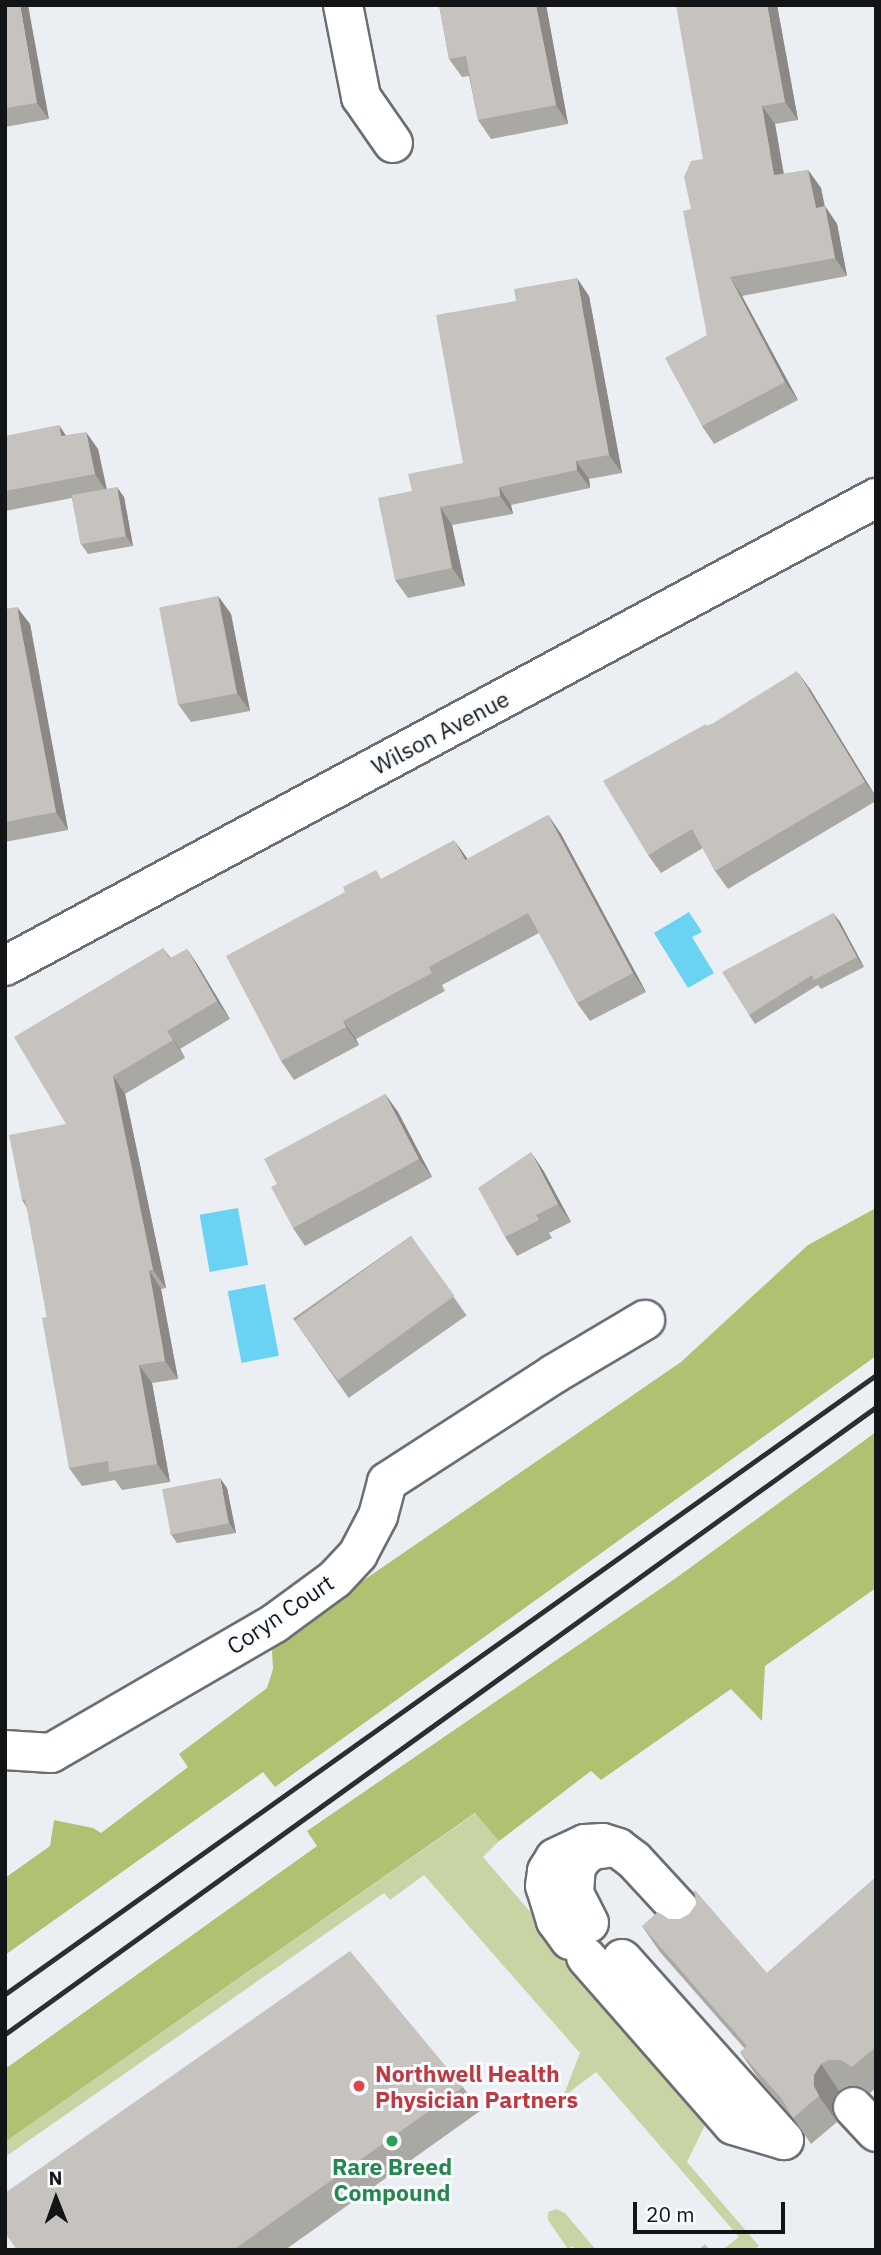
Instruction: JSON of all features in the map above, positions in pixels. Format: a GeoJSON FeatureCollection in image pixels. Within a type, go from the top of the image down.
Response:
{"type":"FeatureCollection","features":[{"type":"Feature","properties":{"kind":"street"},"geometry":{"type":"LineString","coordinates":[[344,5],[361,97],[393,143]]}},
{"type":"Feature","properties":{"kind":"street","name":"Wilson Avenue"},"geometry":{"type":"LineString","coordinates":[[5,967],[876,498]]}},
{"type":"Feature","properties":{"kind":"street","name":"Coryn Court"},"geometry":{"type":"LineString","coordinates":[[5,1751],[51,1753],[275,1623],[335,1580],[358,1554],[378,1516],[387,1482],[554,1374],[645,1320]]}},
{"type":"Feature","properties":{"kind":"street"},"geometry":{"type":"LineString","coordinates":[[692,1923],[634,1860],[618,1848],[603,1843],[585,1843],[555,1858],[547,1871],[545,1886],[556,1921],[588,1940],[785,2140]]}},
{"type":"Feature","properties":{"kind":"green space"},"geometry":{"type":"Polygon","coordinates":[[[876,1208],[876,1356],[275,1787],[263,1772],[5,1955],[5,1878],[50,1846],[54,1820],[93,1828],[101,1833],[188,1767],[179,1754],[267,1688],[273,1669],[272,1650],[305,1627],[316,1613],[681,1362],[808,1245],[876,1208]]]}},
{"type":"Feature","properties":{"kind":"green space"},"geometry":{"type":"Polygon","coordinates":[[[876,1432],[876,1588],[765,1666],[762,1721],[731,1689],[601,1780],[591,1771],[499,1841],[475,1813],[5,2142],[5,2069],[317,1846],[307,1831],[676,1578],[876,1432]]]}},
{"type":"Feature","properties":{"kind":"green space"},"geometry":{"type":"Polygon","coordinates":[[[476,1813],[499,1841],[483,1857],[708,2119],[687,2162],[759,2246],[753,2250],[722,2250],[739,2237],[596,2072],[563,2097],[580,2053],[424,1875],[390,1900],[384,1893],[5,2157],[5,2142],[476,1813]]]}},
{"type":"Feature","properties":{"kind":"green space"},"geometry":{"type":"Polygon","coordinates":[[[556,2209],[565,2213],[596,2250],[575,2250],[572,2246],[568,2249],[548,2220],[548,2212],[556,2209]]]}},
{"type":"Feature","properties":{"kind":"water"},"geometry":{"type":"Polygon","coordinates":[[[689,912],[702,932],[692,937],[714,973],[688,988],[654,933],[689,912]]]}},
{"type":"Feature","properties":{"kind":"water"},"geometry":{"type":"Polygon","coordinates":[[[238,1208],[248,1265],[210,1272],[200,1215],[238,1208]]]}},
{"type":"Feature","properties":{"kind":"water"},"geometry":{"type":"Polygon","coordinates":[[[265,1284],[279,1356],[242,1363],[228,1291],[265,1284]]]}},
{"type":"Feature","properties":{"kind":"building"},"geometry":{"type":"Polygon","coordinates":[[[5,5],[20,5],[37,103],[5,108],[5,5]]]}},
{"type":"Feature","properties":{"kind":"building"},"geometry":{"type":"Polygon","coordinates":[[[439,5],[536,5],[556,105],[478,120],[466,56],[449,59],[439,5]]]}},
{"type":"Feature","properties":{"kind":"building"},"geometry":{"type":"Polygon","coordinates":[[[676,5],[767,5],[785,102],[762,106],[774,175],[808,170],[816,208],[825,206],[835,258],[730,277],[785,382],[702,426],[665,358],[707,335],[683,211],[691,209],[684,177],[691,161],[703,159],[676,5]]]}},
{"type":"Feature","properties":{"kind":"building"},"geometry":{"type":"Polygon","coordinates":[[[577,278],[609,455],[576,461],[577,470],[499,487],[500,496],[440,507],[452,568],[395,580],[378,498],[412,491],[408,474],[463,463],[436,315],[516,301],[514,289],[577,278]]]}},
{"type":"Feature","properties":{"kind":"building"},"geometry":{"type":"Polygon","coordinates":[[[59,425],[61,436],[86,432],[95,474],[5,491],[5,436],[59,425]]]}},
{"type":"Feature","properties":{"kind":"building"},"geometry":{"type":"Polygon","coordinates":[[[117,487],[126,536],[80,544],[72,495],[117,487]]]}},
{"type":"Feature","properties":{"kind":"building"},"geometry":{"type":"Polygon","coordinates":[[[218,596],[237,693],[178,705],[159,607],[218,596]]]}},
{"type":"Feature","properties":{"kind":"building"},"geometry":{"type":"Polygon","coordinates":[[[17,607],[56,812],[5,822],[5,609],[17,607]]]}},
{"type":"Feature","properties":{"kind":"building"},"geometry":{"type":"Polygon","coordinates":[[[797,671],[865,782],[715,871],[692,829],[648,855],[603,781],[706,724],[707,727],[797,671]]]}},
{"type":"Feature","properties":{"kind":"building"},"geometry":{"type":"Polygon","coordinates":[[[548,815],[633,973],[577,1003],[528,913],[429,967],[432,973],[343,1021],[346,1027],[281,1061],[226,956],[345,892],[343,887],[376,870],[381,879],[454,840],[465,860],[548,815]]]}},
{"type":"Feature","properties":{"kind":"building"},"geometry":{"type":"Polygon","coordinates":[[[833,913],[857,957],[814,980],[812,975],[749,1015],[722,972],[833,913]]]}},
{"type":"Feature","properties":{"kind":"building"},"geometry":{"type":"Polygon","coordinates":[[[163,948],[170,959],[187,949],[217,1001],[167,1031],[173,1040],[113,1076],[153,1270],[149,1270],[165,1361],[139,1365],[157,1464],[109,1472],[108,1461],[69,1468],[42,1318],[47,1317],[25,1199],[22,1200],[9,1135],[66,1124],[14,1037],[163,948]]]}},
{"type":"Feature","properties":{"kind":"building"},"geometry":{"type":"Polygon","coordinates":[[[385,1094],[419,1159],[293,1228],[271,1187],[277,1184],[264,1159],[385,1094]]]}},
{"type":"Feature","properties":{"kind":"building"},"geometry":{"type":"Polygon","coordinates":[[[531,1152],[558,1204],[536,1215],[539,1220],[505,1237],[478,1188],[531,1152]]]}},
{"type":"Feature","properties":{"kind":"building"},"geometry":{"type":"Polygon","coordinates":[[[411,1236],[454,1296],[338,1381],[295,1321],[411,1236]]]}},
{"type":"Feature","properties":{"kind":"building"},"geometry":{"type":"Polygon","coordinates":[[[220,1478],[229,1523],[171,1534],[162,1489],[220,1478]]]}},
{"type":"Feature","properties":{"kind":"building"},"geometry":{"type":"Polygon","coordinates":[[[876,1877],[876,2047],[852,2067],[841,2060],[829,2060],[821,2064],[814,2075],[814,2086],[819,2096],[793,2118],[782,2099],[740,2052],[747,2046],[642,1926],[658,1912],[669,1919],[680,1919],[689,1914],[696,1904],[694,1889],[767,1973],[876,1877]]]}},
{"type":"Feature","properties":{"kind":"building"},"geometry":{"type":"Polygon","coordinates":[[[350,1951],[463,2087],[233,2250],[17,2250],[5,2233],[5,2193],[350,1951]]]}},
{"type":"Feature","properties":{"kind":"building"},"geometry":{"type":"Polygon","coordinates":[[[705,2244],[710,2250],[698,2250],[705,2244]]]}},
{"type":"Feature","properties":{"kind":"railway"},"geometry":{"type":"LineString","coordinates":[[5,1994],[876,1375]]}},
{"type":"Feature","properties":{"kind":"railway"},"geometry":{"type":"LineString","coordinates":[[5,2034],[876,1407]]}},
{"type":"Feature","properties":{"kind":"place","name":"Northwell Health Physician Partners"},"geometry":{"type":"Point","coordinates":[359,2086]}},
{"type":"Feature","properties":{"kind":"place","name":"Rare Breed Compound"},"geometry":{"type":"Point","coordinates":[392,2141]}}]}
